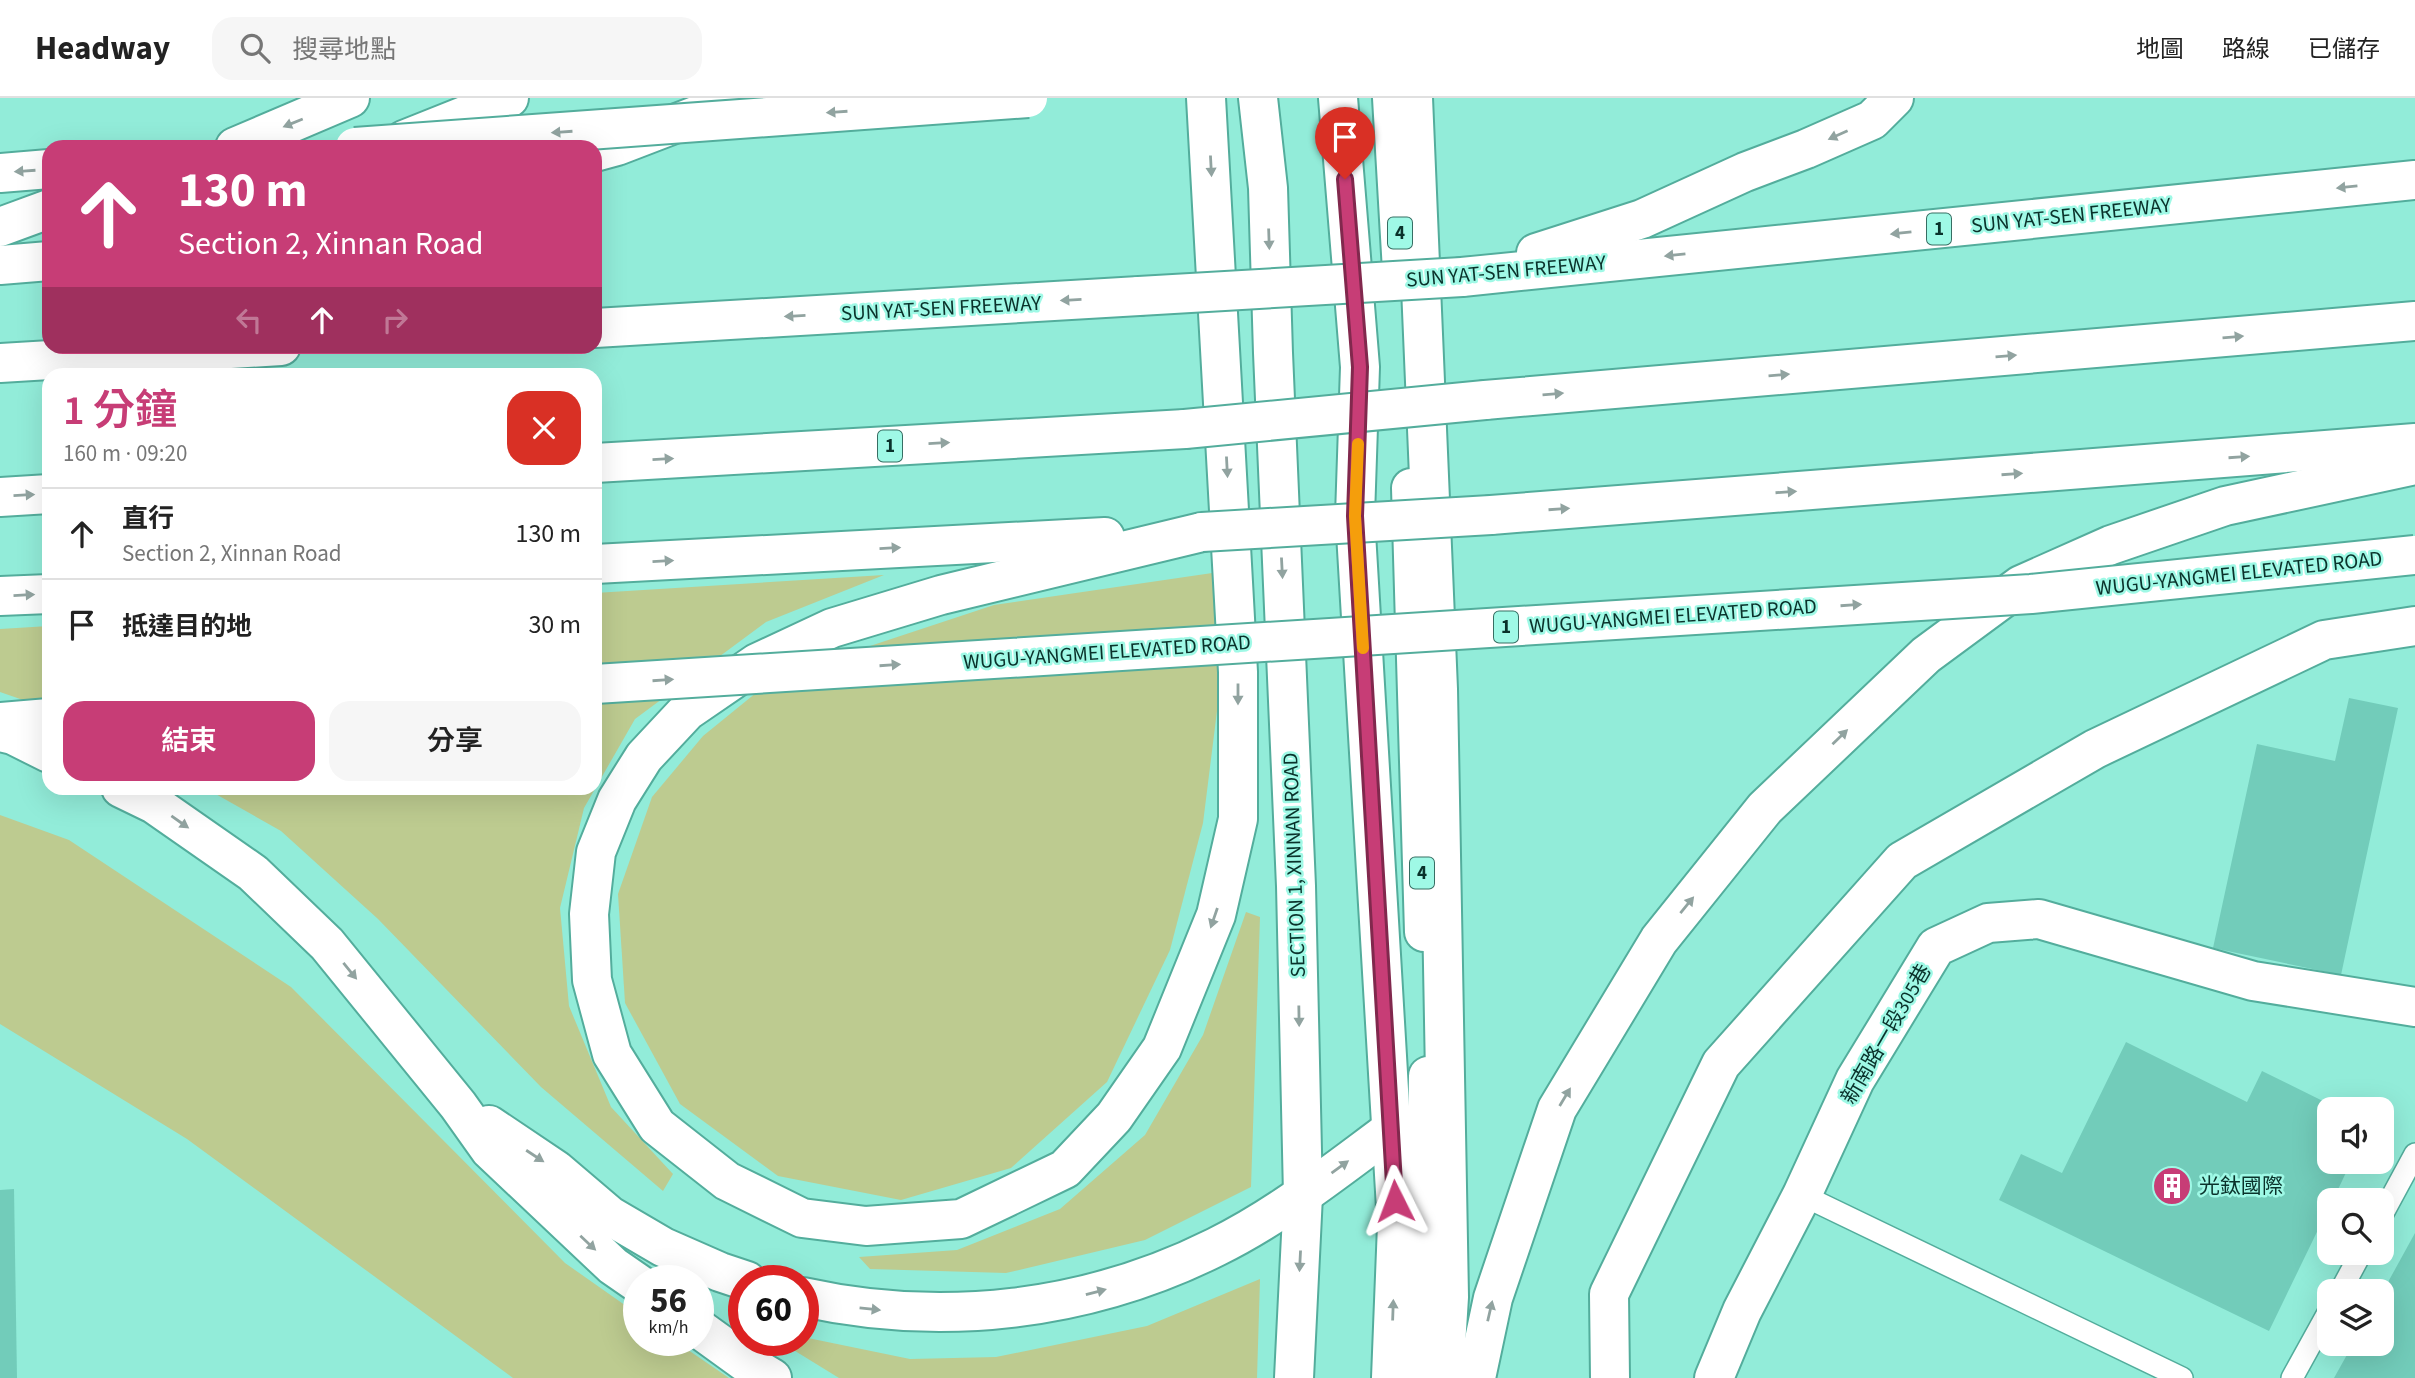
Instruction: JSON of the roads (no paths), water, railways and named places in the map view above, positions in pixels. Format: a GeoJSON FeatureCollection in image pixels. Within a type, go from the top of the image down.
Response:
{"type":"FeatureCollection","features":[{"type":"Feature","properties":{"kind":"main road"},"geometry":{"type":"LineString","coordinates":[[252,140],[350,98]]}},
{"type":"Feature","properties":{"kind":"main road"},"geometry":{"type":"LineString","coordinates":[[401,140],[509,98]]}},
{"type":"Feature","properties":{"kind":"main road"},"geometry":{"type":"LineString","coordinates":[[602,150],[742,98]]}},
{"type":"Feature","properties":{"kind":"main road"},"geometry":{"type":"LineString","coordinates":[[451,140],[1028,98]]}},
{"type":"Feature","properties":{"kind":"main road"},"geometry":{"type":"LineString","coordinates":[[1202,532],[941,595],[832,628],[757,663],[687,711],[644,757],[617,800],[596,852],[589,914],[592,980],[612,1054],[657,1126],[727,1181],[803,1218],[866,1226],[961,1219],[1065,1170],[1114,1117],[1162,1048],[1216,915],[1238,818],[1238,672],[1206,98]]}},
{"type":"Feature","properties":{"kind":"main road","name":"SECTION 1, XINNAN ROAD"},"geometry":{"type":"LineString","coordinates":[[1258,98],[1268,188],[1296,886],[1303,1195],[1294,1378]]}},
{"type":"Feature","properties":{"kind":"main road"},"geometry":{"type":"LineString","coordinates":[[1338,98],[1360,367],[1355,516],[1396,1225],[1391,1378]]}},
{"type":"Feature","properties":{"kind":"main road","name":"4"},"geometry":{"type":"LineString","coordinates":[[1392,98],[1407,369],[1428,1063],[1423,1378]]}},
{"type":"Feature","properties":{"kind":"main road"},"geometry":{"type":"LineString","coordinates":[[1413,98],[1438,689],[1449,1297],[1444,1378]]}},
{"type":"Feature","properties":{"kind":"main road"},"geometry":{"type":"LineString","coordinates":[[1462,277],[1643,219],[1745,172],[1872,120],[1894,98]]}},
{"type":"Feature","properties":{"kind":"main road"},"geometry":{"type":"LineString","coordinates":[[0,173],[42,170]]}},
{"type":"Feature","properties":{"kind":"main road","name":"SUN YAT-SEN FREEWAY"},"geometry":{"type":"LineString","coordinates":[[602,328],[1462,277],[2415,180]]}},
{"type":"Feature","properties":{"kind":"main road"},"geometry":{"type":"LineString","coordinates":[[0,227],[42,212]]}},
{"type":"Feature","properties":{"kind":"main road"},"geometry":{"type":"LineString","coordinates":[[0,248],[42,239]]}},
{"type":"Feature","properties":{"kind":"main road"},"geometry":{"type":"LineString","coordinates":[[0,265],[42,262]]}},
{"type":"Feature","properties":{"kind":"main road","name":"1"},"geometry":{"type":"LineString","coordinates":[[602,463],[1185,429],[1485,400],[2415,321]]}},
{"type":"Feature","properties":{"kind":"main road"},"geometry":{"type":"LineString","coordinates":[[0,363],[149,354]]}},
{"type":"Feature","properties":{"kind":"main road"},"geometry":{"type":"LineString","coordinates":[[602,564],[1491,514],[2415,443]]}},
{"type":"Feature","properties":{"kind":"main road"},"geometry":{"type":"LineString","coordinates":[[1476,1378],[1493,1298],[1557,1109],[1659,940],[1765,808],[1926,655],[2021,585],[2110,545],[2225,506],[2415,465]]}},
{"type":"Feature","properties":{"kind":"main road"},"geometry":{"type":"LineString","coordinates":[[0,497],[42,494]]}},
{"type":"Feature","properties":{"kind":"main road","name":"WUGU-YANGMEI ELEVATED ROAD"},"geometry":{"type":"LineString","coordinates":[[602,684],[2031,594],[2415,555]]}},
{"type":"Feature","properties":{"kind":"main road"},"geometry":{"type":"LineString","coordinates":[[0,596],[42,594]]}},
{"type":"Feature","properties":{"kind":"main road"},"geometry":{"type":"LineString","coordinates":[[1610,1378],[1609,1294],[1721,1064],[1902,861],[2095,749],[2324,640],[2415,626]]}},
{"type":"Feature","properties":{"kind":"main road"},"geometry":{"type":"LineString","coordinates":[[0,722],[42,719]]}},
{"type":"Feature","properties":{"kind":"main road"},"geometry":{"type":"LineString","coordinates":[[0,732],[13,735],[42,750]]}},
{"type":"Feature","properties":{"kind":"main road"},"geometry":{"type":"LineString","coordinates":[[135,795],[154,804],[262,882],[327,944],[458,1105],[489,1150],[623,1273]]}},
{"type":"Feature","properties":{"kind":"main road","name":"新南路一段305巷"},"geometry":{"type":"LineString","coordinates":[[1714,1378],[1742,1311],[1802,1195],[1855,1080],[1936,947],[1989,923],[2039,919],[2253,981],[2415,1007]]}},
{"type":"Feature","properties":{"kind":"main road"},"geometry":{"type":"LineString","coordinates":[[458,1105],[556,1170],[610,1216],[663,1247],[728,1275]]}},
{"type":"Feature","properties":{"kind":"main road"},"geometry":{"type":"LineString","coordinates":[[819,1301],[900,1312],[962,1314],[1023,1308],[1123,1285],[1218,1246],[1303,1195],[1392,1129]]}},
{"type":"Feature","properties":{"kind":"main road"},"geometry":{"type":"LineString","coordinates":[[714,1340],[772,1378]]}},
{"type":"Feature","properties":{"kind":"lane"},"geometry":{"type":"LineString","coordinates":[[2394,1193],[2415,1154]]}},
{"type":"Feature","properties":{"kind":"lane"},"geometry":{"type":"LineString","coordinates":[[1802,1195],[2182,1378]]}},
{"type":"Feature","properties":{"kind":"lane"},"geometry":{"type":"LineString","coordinates":[[2292,1378],[2317,1333]]}},
{"type":"Feature","properties":{"kind":"place","name":"光鈦國際"},"geometry":{"type":"Point","coordinates":[2172,1186]}}]}
